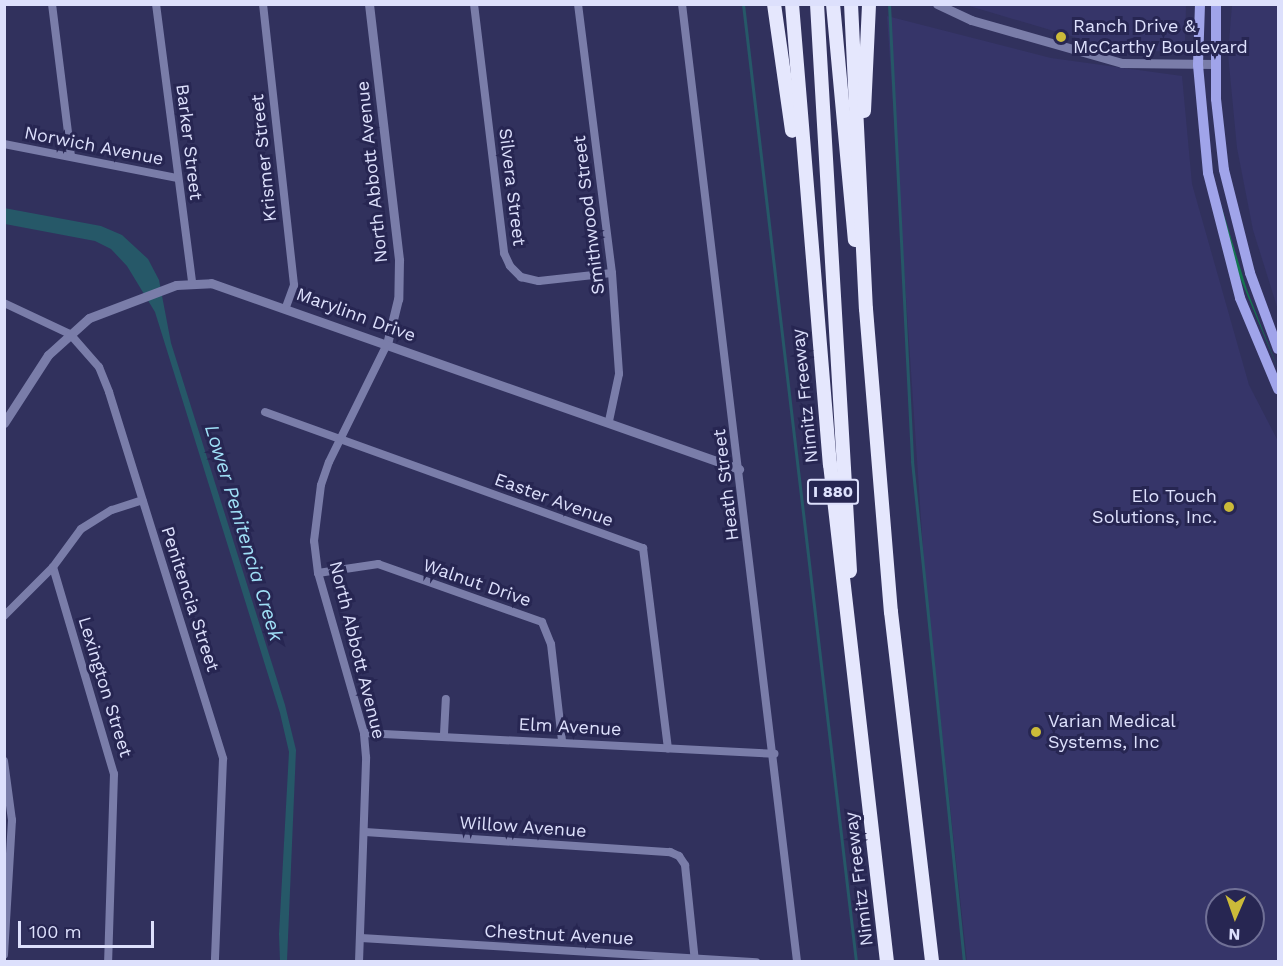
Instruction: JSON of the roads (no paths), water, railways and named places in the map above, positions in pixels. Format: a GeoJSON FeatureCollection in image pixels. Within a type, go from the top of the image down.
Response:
{"type":"FeatureCollection","features":[{"type":"Feature","properties":{"kind":"highway"},"geometry":{"type":"LineString","coordinates":[[774,4],[808,240]]}},
{"type":"Feature","properties":{"kind":"highway","name":"Nimitz Freeway"},"geometry":{"type":"LineString","coordinates":[[792,4],[808,240],[861,744],[887,962]]}},
{"type":"Feature","properties":{"kind":"highway"},"geometry":{"type":"LineString","coordinates":[[817,4],[861,744]]}},
{"type":"Feature","properties":{"kind":"highway"},"geometry":{"type":"LineString","coordinates":[[833,4],[880,549],[891,612]]}},
{"type":"Feature","properties":{"kind":"highway","name":"I 880"},"geometry":{"type":"LineString","coordinates":[[851,4],[866,309],[891,612],[932,962]]}},
{"type":"Feature","properties":{"kind":"highway"},"geometry":{"type":"LineString","coordinates":[[860,176],[869,4]]}},
{"type":"Feature","properties":{"kind":"main road"},"geometry":{"type":"LineString","coordinates":[[1200,4],[1198,64],[1208,172],[1224,246],[1247,317],[1278,389]]}},
{"type":"Feature","properties":{"kind":"main road"},"geometry":{"type":"LineString","coordinates":[[1216,4],[1215,64],[1220,134],[1232,206],[1250,273],[1278,349]]}},
{"type":"Feature","properties":{"kind":"street"},"geometry":{"type":"LineString","coordinates":[[52,4],[72,156]]}},
{"type":"Feature","properties":{"kind":"street","name":"Barker Street"},"geometry":{"type":"LineString","coordinates":[[156,4],[192,283]]}},
{"type":"Feature","properties":{"kind":"street","name":"Krismer Street"},"geometry":{"type":"LineString","coordinates":[[263,4],[294,285],[286,307]]}},
{"type":"Feature","properties":{"kind":"street","name":"North Abbott Avenue"},"geometry":{"type":"LineString","coordinates":[[359,962],[365,832],[364,733],[318,573],[316,513],[321,485],[339,439],[387,344],[398,299],[399,260],[369,4]]}},
{"type":"Feature","properties":{"kind":"street","name":"Silvera Street"},"geometry":{"type":"LineString","coordinates":[[474,4],[504,253],[510,266],[521,277],[539,281],[612,273]]}},
{"type":"Feature","properties":{"kind":"street","name":"Smithwood Street"},"geometry":{"type":"LineString","coordinates":[[578,4],[612,273],[619,374],[609,421]]}},
{"type":"Feature","properties":{"kind":"street","name":"Heath Street"},"geometry":{"type":"LineString","coordinates":[[682,4],[774,754],[797,962]]}},
{"type":"Feature","properties":{"kind":"street"},"geometry":{"type":"LineString","coordinates":[[937,4],[971,20],[1122,63],[1215,64]]}},
{"type":"Feature","properties":{"kind":"street","name":"Norwich Avenue"},"geometry":{"type":"LineString","coordinates":[[4,144],[178,178]]}},
{"type":"Feature","properties":{"kind":"street","name":"Marylinn Drive"},"geometry":{"type":"LineString","coordinates":[[4,423],[48,355],[88,318],[162,289],[192,283],[229,287],[739,469]]}},
{"type":"Feature","properties":{"kind":"street","name":"Penitencia Street"},"geometry":{"type":"LineString","coordinates":[[4,303],[70,333],[90,355],[105,380],[223,759],[215,962]]}},
{"type":"Feature","properties":{"kind":"street","name":"Easter Avenue"},"geometry":{"type":"LineString","coordinates":[[265,412],[643,548],[668,748]]}},
{"type":"Feature","properties":{"kind":"street"},"geometry":{"type":"LineString","coordinates":[[4,616],[53,567],[71,540],[94,519],[142,500]]}},
{"type":"Feature","properties":{"kind":"street","name":"Walnut Drive"},"geometry":{"type":"LineString","coordinates":[[318,573],[378,564],[542,622],[550,644],[562,741]]}},
{"type":"Feature","properties":{"kind":"street","name":"Lexington Street"},"geometry":{"type":"LineString","coordinates":[[53,567],[114,774],[108,962]]}},
{"type":"Feature","properties":{"kind":"street"},"geometry":{"type":"LineString","coordinates":[[444,734],[446,699]]}},
{"type":"Feature","properties":{"kind":"street","name":"Elm Avenue"},"geometry":{"type":"LineString","coordinates":[[364,733],[444,734],[774,754]]}},
{"type":"Feature","properties":{"kind":"street"},"geometry":{"type":"LineString","coordinates":[[4,761],[12,796],[4,955]]}},
{"type":"Feature","properties":{"kind":"street","name":"Willow Avenue"},"geometry":{"type":"LineString","coordinates":[[365,832],[670,852],[679,856],[685,866],[695,960]]}},
{"type":"Feature","properties":{"kind":"street","name":"Chestnut Avenue"},"geometry":{"type":"LineString","coordinates":[[361,938],[756,962]]}},
{"type":"Feature","properties":{"kind":"water"},"geometry":{"type":"Polygon","coordinates":[[[4,208],[101,226],[122,235],[148,259],[159,280],[171,343],[285,705],[296,750],[287,961],[280,961],[279,934],[289,752],[280,713],[155,312],[127,266],[111,249],[95,241],[5,224],[4,208]]]}},
{"type":"Feature","properties":{"kind":"waterway"},"geometry":{"type":"LineString","coordinates":[[743,4],[856,962]]}},
{"type":"Feature","properties":{"kind":"waterway"},"geometry":{"type":"LineString","coordinates":[[889,4],[912,461],[964,962]]}},
{"type":"Feature","properties":{"kind":"place","name":"Ranch Drive & McCarthy Boulevard"},"geometry":{"type":"Point","coordinates":[1061,37]}},
{"type":"Feature","properties":{"kind":"place","name":"Elo Touch Solutions, Inc."},"geometry":{"type":"Point","coordinates":[1229,507]}},
{"type":"Feature","properties":{"kind":"place","name":"Varian Medical Systems, Inc"},"geometry":{"type":"Point","coordinates":[1036,732]}},
{"type":"Feature","properties":{"kind":"water label","name":"Lower Penitencia Creek"},"geometry":{"type":"Point","coordinates":[244,533]}}]}
